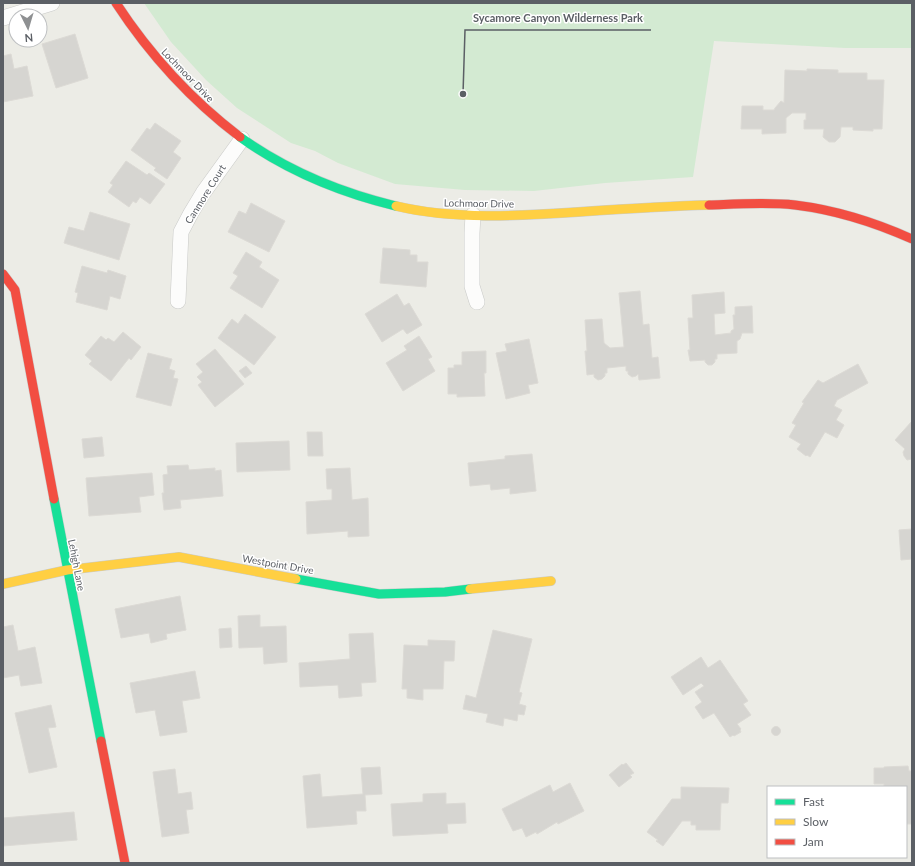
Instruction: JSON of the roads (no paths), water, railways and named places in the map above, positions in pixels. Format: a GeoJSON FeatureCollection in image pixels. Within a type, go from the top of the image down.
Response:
{"type":"FeatureCollection","features":[{"type":"Feature","properties":{"kind":"street"},"geometry":{"type":"LineString","coordinates":[[3,18],[52,3]]}},
{"type":"Feature","properties":{"kind":"street","name":"Lochmoor Drive"},"geometry":{"type":"LineString","coordinates":[[116,3],[134,30],[171,76],[215,118],[242,139],[293,169],[372,200],[444,214],[499,216],[642,207],[749,203],[779,204],[814,208],[852,216],[912,239]]}},
{"type":"Feature","properties":{"kind":"street","name":"Canmore Court"},"geometry":{"type":"LineString","coordinates":[[178,301],[181,232],[203,194],[242,139]]}},
{"type":"Feature","properties":{"kind":"street"},"geometry":{"type":"LineString","coordinates":[[473,215],[472,286],[477,302]]}},
{"type":"Feature","properties":{"kind":"street","name":"Lehigh Lane"},"geometry":{"type":"LineString","coordinates":[[3,274],[15,290],[67,570],[125,863]]}},
{"type":"Feature","properties":{"kind":"street","name":"Westpoint Drive"},"geometry":{"type":"LineString","coordinates":[[3,584],[67,570],[179,557],[379,594],[445,592],[550,581]]}},
{"type":"Feature","properties":{"kind":"place","name":"Sycamore Canyon Wilderness Park"},"geometry":{"type":"Point","coordinates":[463,94]}}]}
